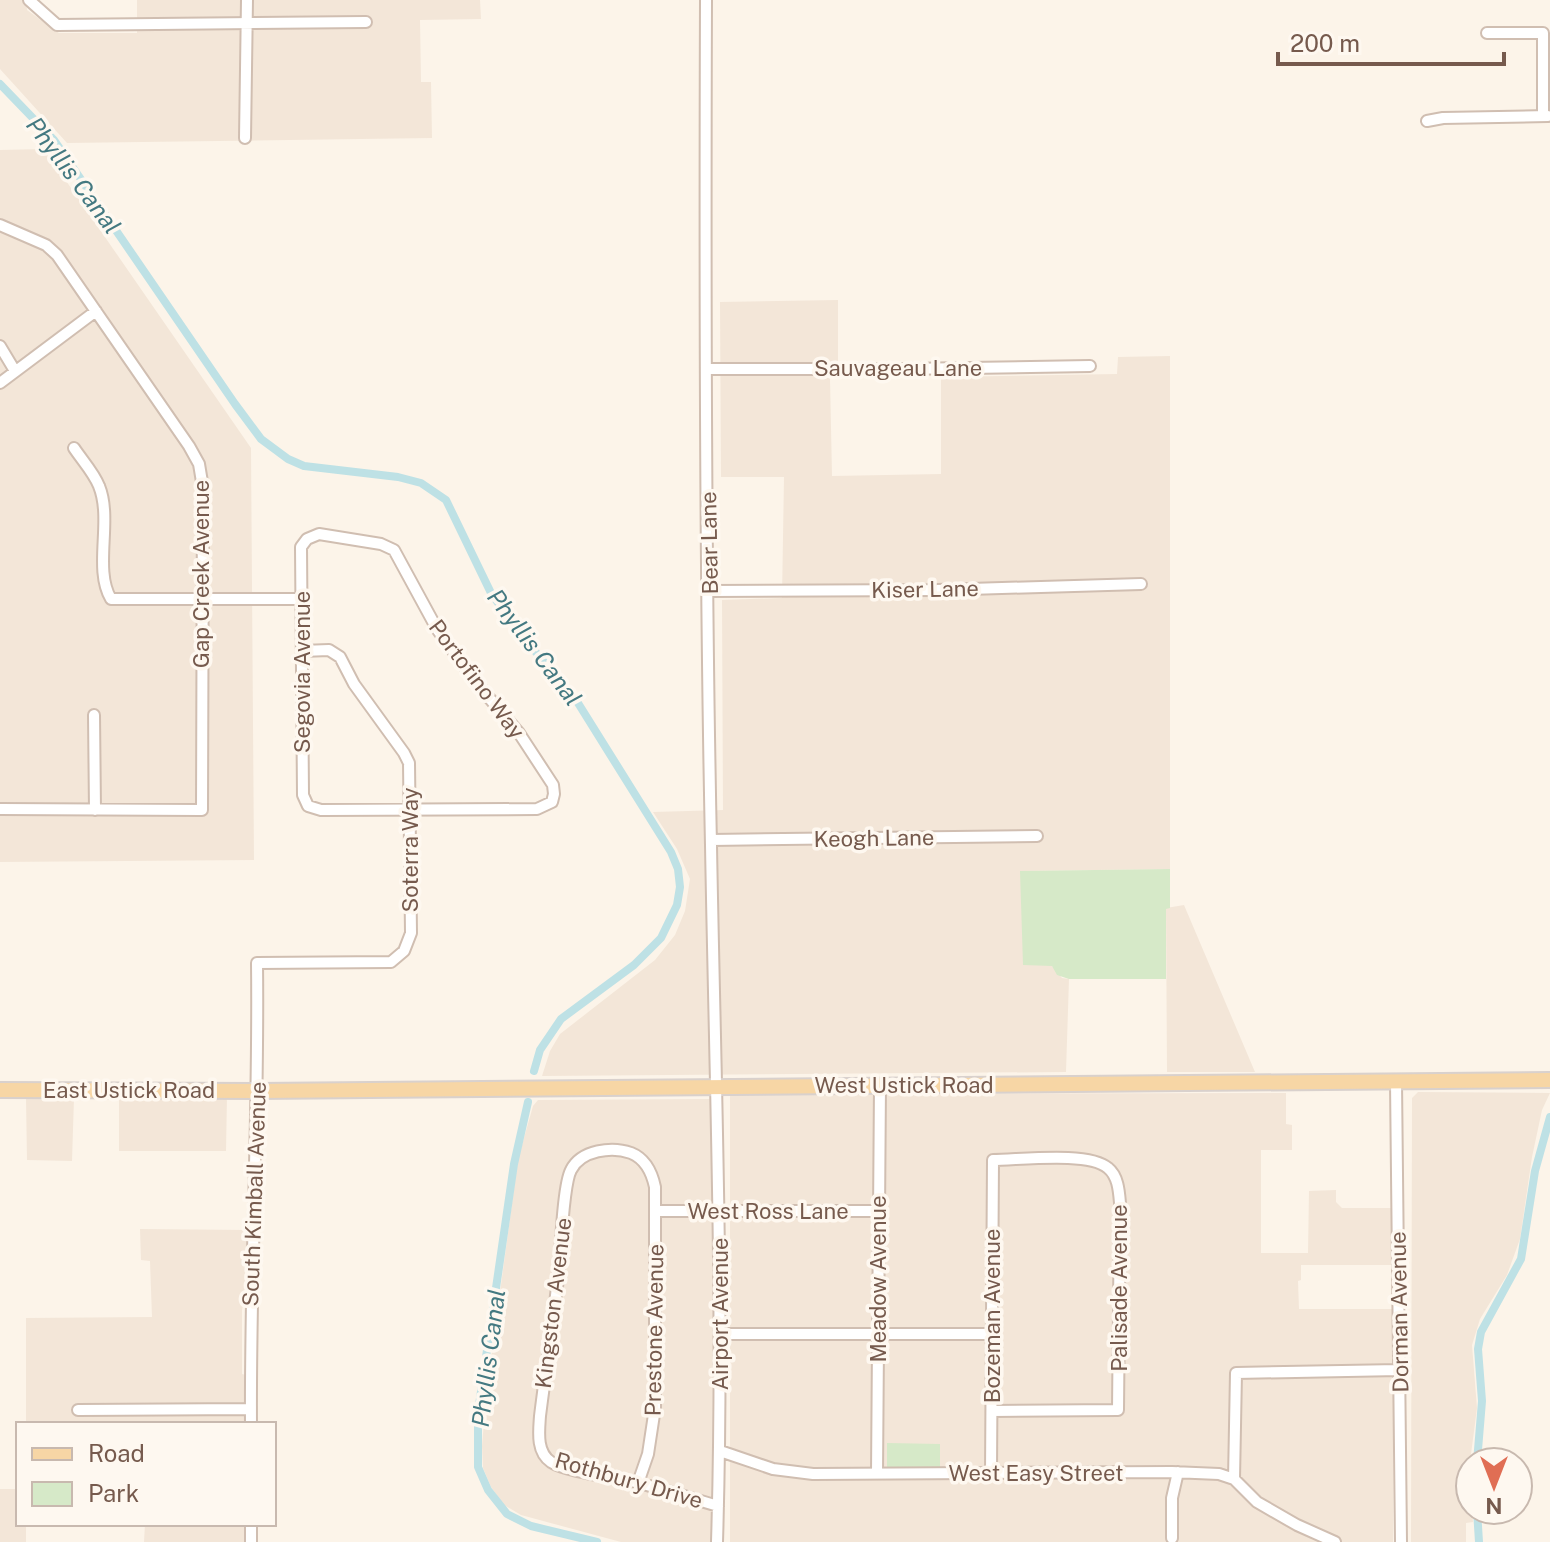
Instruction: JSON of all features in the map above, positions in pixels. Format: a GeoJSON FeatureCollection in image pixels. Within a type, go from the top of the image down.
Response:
{"type":"FeatureCollection","features":[{"type":"Feature","properties":{"kind":"main road","name":"West Ustick Road"},"geometry":{"type":"LineString","coordinates":[[258,1091],[1550,1080]]}},
{"type":"Feature","properties":{"kind":"main road","name":"East Ustick Road"},"geometry":{"type":"LineString","coordinates":[[0,1090],[258,1091]]}},
{"type":"Feature","properties":{"kind":"street"},"geometry":{"type":"LineString","coordinates":[[29,0],[57,25],[366,22]]}},
{"type":"Feature","properties":{"kind":"street"},"geometry":{"type":"LineString","coordinates":[[245,138],[247,0]]}},
{"type":"Feature","properties":{"kind":"street","name":"Bear Lane"},"geometry":{"type":"LineString","coordinates":[[706,0],[711,840],[716,1087]]}},
{"type":"Feature","properties":{"kind":"street"},"geometry":{"type":"LineString","coordinates":[[1427,121],[1547,116],[1543,33],[1487,33]]}},
{"type":"Feature","properties":{"kind":"street","name":"Gap Creek Avenue"},"geometry":{"type":"LineString","coordinates":[[0,225],[46,245],[57,255],[199,464],[203,488],[202,810],[95,810]]}},
{"type":"Feature","properties":{"kind":"street"},"geometry":{"type":"LineString","coordinates":[[0,383],[96,311]]}},
{"type":"Feature","properties":{"kind":"street"},"geometry":{"type":"LineString","coordinates":[[0,346],[15,371]]}},
{"type":"Feature","properties":{"kind":"street","name":"Sauvageau Lane"},"geometry":{"type":"LineString","coordinates":[[707,369],[1090,366]]}},
{"type":"Feature","properties":{"kind":"street"},"geometry":{"type":"LineString","coordinates":[[74,448],[99,486],[105,516],[105,588],[111,599],[303,599]]}},
{"type":"Feature","properties":{"kind":"street","name":"Portofino Way"},"geometry":{"type":"LineString","coordinates":[[307,539],[319,534],[381,544],[394,550],[437,629],[474,680],[519,733],[553,785],[552,802],[537,809],[411,809]]}},
{"type":"Feature","properties":{"kind":"street","name":"Segovia Avenue"},"geometry":{"type":"LineString","coordinates":[[307,539],[301,547],[303,795],[308,806],[321,810],[411,809]]}},
{"type":"Feature","properties":{"kind":"street","name":"Kiser Lane"},"geometry":{"type":"LineString","coordinates":[[709,591],[937,590],[1141,584]]}},
{"type":"Feature","properties":{"kind":"street","name":"Soterra Way"},"geometry":{"type":"LineString","coordinates":[[257,963],[391,962],[404,951],[411,933],[410,775],[404,753],[354,684],[340,657],[329,650],[302,651]]}},
{"type":"Feature","properties":{"kind":"street"},"geometry":{"type":"LineString","coordinates":[[0,809],[95,810],[94,715]]}},
{"type":"Feature","properties":{"kind":"street","name":"Keogh Lane"},"geometry":{"type":"LineString","coordinates":[[711,840],[1037,836]]}},
{"type":"Feature","properties":{"kind":"street","name":"South Kimball Avenue"},"geometry":{"type":"LineString","coordinates":[[251,1422],[258,1091],[257,963]]}},
{"type":"Feature","properties":{"kind":"street","name":"Dorman Avenue"},"geometry":{"type":"LineString","coordinates":[[1396,1082],[1401,1542]]}},
{"type":"Feature","properties":{"kind":"street","name":"Meadow Avenue"},"geometry":{"type":"LineString","coordinates":[[877,1474],[880,1085]]}},
{"type":"Feature","properties":{"kind":"street","name":"Airport Avenue"},"geometry":{"type":"LineString","coordinates":[[716,1087],[721,1334],[717,1542]]}},
{"type":"Feature","properties":{"kind":"street","name":"Kingston Avenue"},"geometry":{"type":"LineString","coordinates":[[542,1451],[540,1416],[571,1170],[581,1159],[595,1151],[619,1150],[634,1154],[652,1174]]}},
{"type":"Feature","properties":{"kind":"street","name":"Palisade Avenue"},"geometry":{"type":"LineString","coordinates":[[992,1411],[1118,1410],[1120,1203],[1117,1183],[1109,1169],[1082,1159],[993,1160]]}},
{"type":"Feature","properties":{"kind":"street","name":"Bozeman Avenue"},"geometry":{"type":"LineString","coordinates":[[991,1473],[993,1160]]}},
{"type":"Feature","properties":{"kind":"street","name":"Prestone Avenue"},"geometry":{"type":"LineString","coordinates":[[638,1483],[648,1454],[655,1408],[656,1211],[652,1174]]}},
{"type":"Feature","properties":{"kind":"street","name":"West Ross Lane"},"geometry":{"type":"LineString","coordinates":[[656,1211],[879,1211]]}},
{"type":"Feature","properties":{"kind":"street"},"geometry":{"type":"LineString","coordinates":[[721,1334],[992,1334]]}},
{"type":"Feature","properties":{"kind":"street"},"geometry":{"type":"LineString","coordinates":[[1335,1542],[1257,1502],[1234,1479],[1236,1373],[1399,1370]]}},
{"type":"Feature","properties":{"kind":"street"},"geometry":{"type":"LineString","coordinates":[[78,1410],[251,1409]]}},
{"type":"Feature","properties":{"kind":"street","name":"Rothbury Drive"},"geometry":{"type":"LineString","coordinates":[[542,1451],[550,1462],[718,1506]]}},
{"type":"Feature","properties":{"kind":"street","name":"West Easy Street"},"geometry":{"type":"LineString","coordinates":[[720,1451],[773,1469],[813,1474],[1178,1472],[1219,1474],[1234,1479]]}},
{"type":"Feature","properties":{"kind":"street"},"geometry":{"type":"LineString","coordinates":[[1172,1538],[1172,1498],[1178,1472]]}},
{"type":"Feature","properties":{"kind":"shaded area"},"geometry":{"type":"Polygon","coordinates":[[[0,0],[26,0],[27,10],[59,33],[137,33],[137,0],[480,0],[481,19],[420,20],[421,82],[431,82],[432,138],[67,143],[0,69],[0,0]]]}},
{"type":"Feature","properties":{"kind":"shaded area"},"geometry":{"type":"Polygon","coordinates":[[[44,149],[251,448],[254,860],[0,862],[0,150],[44,149]]]}},
{"type":"Feature","properties":{"kind":"shaded area"},"geometry":{"type":"Polygon","coordinates":[[[838,300],[838,379],[830,379],[832,476],[941,474],[941,377],[1117,374],[1118,357],[1170,356],[1170,869],[1021,871],[1052,966],[1062,978],[1069,979],[1066,1072],[542,1076],[550,1051],[560,1034],[655,960],[675,935],[685,911],[690,879],[677,849],[653,812],[723,810],[722,600],[782,598],[784,477],[721,477],[720,302],[838,300]]]}},
{"type":"Feature","properties":{"kind":"shaded area"},"geometry":{"type":"Polygon","coordinates":[[[1184,905],[1255,1072],[1167,1072],[1166,908],[1184,905]]]}},
{"type":"Feature","properties":{"kind":"shaded area"},"geometry":{"type":"Polygon","coordinates":[[[1418,1092],[1550,1093],[1542,1110],[1532,1157],[1520,1239],[1507,1275],[1480,1319],[1472,1345],[1477,1408],[1472,1446],[1454,1446],[1454,1526],[1466,1526],[1466,1542],[1411,1542],[1412,1098],[1418,1092]]]}},
{"type":"Feature","properties":{"kind":"shaded area"},"geometry":{"type":"Polygon","coordinates":[[[1286,1093],[1286,1124],[1292,1125],[1292,1150],[1261,1150],[1261,1253],[1308,1253],[1309,1191],[1336,1190],[1336,1202],[1342,1208],[1394,1208],[1393,1265],[1301,1265],[1301,1280],[1298,1281],[1299,1309],[1393,1309],[1393,1542],[730,1542],[730,1094],[1286,1093]]]}},
{"type":"Feature","properties":{"kind":"shaded area"},"geometry":{"type":"Polygon","coordinates":[[[227,1096],[226,1151],[119,1151],[119,1097],[227,1096]]]}},
{"type":"Feature","properties":{"kind":"shaded area"},"geometry":{"type":"Polygon","coordinates":[[[26,1098],[74,1098],[72,1161],[27,1160],[26,1098]]]}},
{"type":"Feature","properties":{"kind":"shaded area"},"geometry":{"type":"Polygon","coordinates":[[[714,1099],[712,1542],[621,1542],[521,1515],[504,1505],[491,1487],[483,1468],[482,1446],[518,1159],[533,1106],[538,1100],[714,1099]]]}},
{"type":"Feature","properties":{"kind":"shaded area"},"geometry":{"type":"Polygon","coordinates":[[[140,1229],[247,1230],[246,1292],[242,1310],[246,1422],[26,1422],[26,1318],[152,1317],[150,1261],[141,1260],[140,1229]]]}},
{"type":"Feature","properties":{"kind":"shaded area"},"geometry":{"type":"Polygon","coordinates":[[[0,1489],[16,1489],[16,1526],[26,1526],[26,1542],[0,1542],[0,1489]]]}},
{"type":"Feature","properties":{"kind":"shaded area"},"geometry":{"type":"Polygon","coordinates":[[[145,1526],[247,1526],[247,1542],[144,1542],[145,1526]]]}},
{"type":"Feature","properties":{"kind":"green space"},"geometry":{"type":"Polygon","coordinates":[[[1170,869],[1170,908],[1166,909],[1166,979],[1069,979],[1057,975],[1052,966],[1023,965],[1020,871],[1170,869]]]}},
{"type":"Feature","properties":{"kind":"green space"},"geometry":{"type":"Polygon","coordinates":[[[887,1443],[940,1444],[940,1471],[887,1470],[887,1443]]]}},
{"type":"Feature","properties":{"kind":"waterway","name":"Phyllis Canal"},"geometry":{"type":"LineString","coordinates":[[0,84],[54,140],[261,439],[288,459],[304,466],[398,477],[421,483],[446,500],[491,593],[520,634],[573,695],[671,852],[678,869],[680,887],[677,905],[661,938],[634,965],[561,1019],[540,1050],[534,1071]]}},
{"type":"Feature","properties":{"kind":"waterway","name":"Phyllis Canal"},"geometry":{"type":"LineString","coordinates":[[528,1102],[514,1164],[478,1412],[478,1467],[488,1490],[507,1514],[531,1526],[597,1542]]}},
{"type":"Feature","properties":{"kind":"waterway","name":"Phyllis Canal"},"geometry":{"type":"LineString","coordinates":[[1478,1446],[1482,1401],[1478,1349],[1481,1332],[1521,1259],[1535,1171],[1550,1117]]}},
{"type":"Feature","properties":{"kind":"waterway","name":"Phyllis Canal"},"geometry":{"type":"LineString","coordinates":[[1478,1526],[1479,1542]]}}]}
